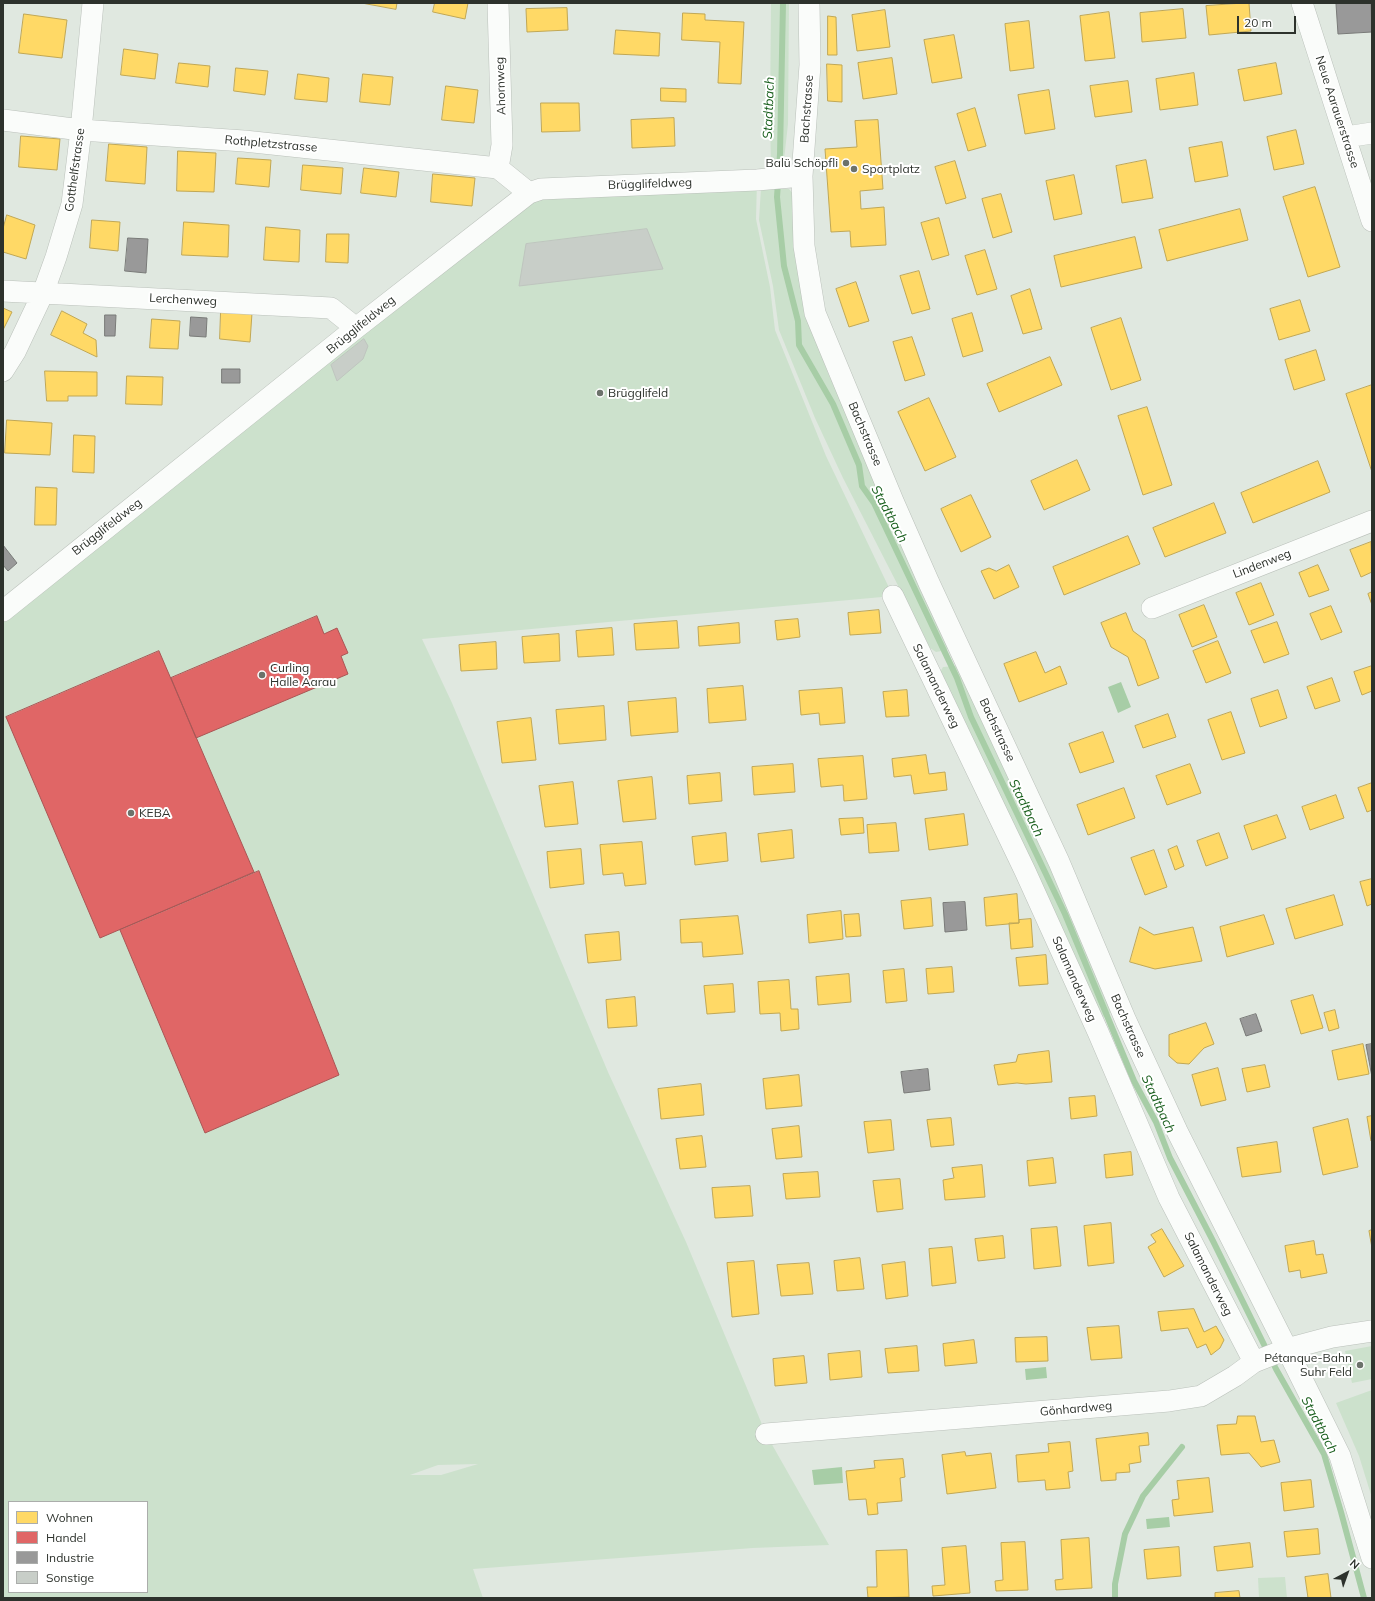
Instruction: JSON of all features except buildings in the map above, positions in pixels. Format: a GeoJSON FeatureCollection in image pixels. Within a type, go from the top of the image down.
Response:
{"type":"FeatureCollection","features":[{"type":"Feature","properties":{"kind":"street","name":"Gotthelfstrasse"},"geometry":{"type":"LineString","coordinates":[[3,371],[15,352],[42,293],[56,257],[72,204],[82,130],[93,3]]}},
{"type":"Feature","properties":{"kind":"street","name":"Ahornweg"},"geometry":{"type":"LineString","coordinates":[[498,3],[502,144],[498,168]]}},
{"type":"Feature","properties":{"kind":"street","name":"Bachstrasse"},"geometry":{"type":"LineString","coordinates":[[809,3],[810,65],[802,176],[804,246],[814,313],[887,488],[929,583],[1059,862],[1129,1028],[1176,1131],[1340,1456],[1372,1558]]}},
{"type":"Feature","properties":{"kind":"street","name":"Neue Aarauerstrasse"},"geometry":{"type":"LineString","coordinates":[[1302,3],[1372,221]]}},
{"type":"Feature","properties":{"kind":"street","name":"Rothpletzstrasse"},"geometry":{"type":"LineString","coordinates":[[3,120],[82,130],[244,141],[498,168]]}},
{"type":"Feature","properties":{"kind":"street"},"geometry":{"type":"LineString","coordinates":[[1346,137],[1372,133]]}},
{"type":"Feature","properties":{"kind":"street"},"geometry":{"type":"LineString","coordinates":[[498,168],[529,193]]}},
{"type":"Feature","properties":{"kind":"street","name":"Brügglifeldweg"},"geometry":{"type":"LineString","coordinates":[[3,611],[356,328],[529,193],[541,189],[772,180],[802,176]]}},
{"type":"Feature","properties":{"kind":"street","name":"Lerchenweg"},"geometry":{"type":"LineString","coordinates":[[3,291],[331,308],[356,328]]}},
{"type":"Feature","properties":{"kind":"street","name":"Lindenweg"},"geometry":{"type":"LineString","coordinates":[[1152,608],[1372,521]]}},
{"type":"Feature","properties":{"kind":"street","name":"Salamanderweg"},"geometry":{"type":"LineString","coordinates":[[893,596],[1025,871],[1098,1032],[1169,1198],[1254,1362]]}},
{"type":"Feature","properties":{"kind":"street","name":"Gönhardweg"},"geometry":{"type":"LineString","coordinates":[[766,1434],[1169,1401],[1201,1396],[1235,1376],[1254,1362],[1287,1349],[1332,1337],[1372,1331]]}},
{"type":"Feature","properties":{"kind":"shaded area"},"geometry":{"type":"Polygon","coordinates":[[[771,3],[789,3],[788,124],[783,169],[771,168],[771,3]]]}},
{"type":"Feature","properties":{"kind":"shaded area"},"geometry":{"type":"Polygon","coordinates":[[[757,180],[756,219],[770,287],[775,330],[826,456],[893,596],[422,639],[452,703],[608,1072],[686,1242],[766,1434],[829,1545],[753,1548],[473,1569],[483,1598],[3,1598],[3,611],[529,193],[757,180]],[[478,1464],[438,1465],[410,1475],[441,1475],[478,1464]]]}},
{"type":"Feature","properties":{"kind":"shaded area"},"geometry":{"type":"Polygon","coordinates":[[[761,188],[789,189],[794,195],[808,318],[828,373],[951,643],[947,650],[936,652],[930,648],[843,478],[815,418],[779,330],[773,286],[759,220],[761,188]]]}},
{"type":"Feature","properties":{"kind":"shaded area"},"geometry":{"type":"Polygon","coordinates":[[[943,667],[961,667],[1115,1010],[1100,1019],[939,674],[943,667]]]}},
{"type":"Feature","properties":{"kind":"shaded area"},"geometry":{"type":"Polygon","coordinates":[[[1121,682],[1131,707],[1118,713],[1108,687],[1121,682]]]}},
{"type":"Feature","properties":{"kind":"shaded area","name":"Pétanque-Bahn Suhr Feld"},"geometry":{"type":"Polygon","coordinates":[[[1372,1346],[1372,1379],[1352,1383],[1345,1351],[1372,1346]]]}},
{"type":"Feature","properties":{"kind":"shaded area"},"geometry":{"type":"Polygon","coordinates":[[[1046,1367],[1047,1378],[1026,1380],[1025,1369],[1046,1367]]]}},
{"type":"Feature","properties":{"kind":"shaded area"},"geometry":{"type":"Polygon","coordinates":[[[1372,1390],[1372,1498],[1359,1456],[1336,1403],[1372,1390]]]}},
{"type":"Feature","properties":{"kind":"shaded area"},"geometry":{"type":"Polygon","coordinates":[[[842,1467],[843,1483],[814,1485],[812,1470],[842,1467]]]}},
{"type":"Feature","properties":{"kind":"shaded area"},"geometry":{"type":"Polygon","coordinates":[[[1169,1517],[1170,1527],[1147,1529],[1146,1519],[1169,1517]]]}},
{"type":"Feature","properties":{"kind":"shaded area"},"geometry":{"type":"Polygon","coordinates":[[[1285,1577],[1287,1598],[1259,1598],[1258,1578],[1285,1577]]]}},
{"type":"Feature","properties":{"kind":"waterway","name":"Stadtbach"},"geometry":{"type":"LineString","coordinates":[[783,3],[780,154],[777,197],[784,266],[798,321],[799,345],[833,404],[859,465],[862,486],[874,503],[957,678],[971,717],[1065,914],[1134,1081],[1156,1122],[1170,1158],[1276,1369],[1324,1454],[1364,1598]]}},
{"type":"Feature","properties":{"kind":"waterway"},"geometry":{"type":"LineString","coordinates":[[1115,1598],[1115,1584],[1125,1534],[1143,1496],[1182,1447]]}},
{"type":"Feature","properties":{"kind":"place","name":"Balü Schöpfli"},"geometry":{"type":"Point","coordinates":[846,163]}},
{"type":"Feature","properties":{"kind":"place","name":"Sportplatz"},"geometry":{"type":"Point","coordinates":[854,169]}},
{"type":"Feature","properties":{"kind":"place","name":"Brügglifeld"},"geometry":{"type":"Point","coordinates":[600,393]}},
{"type":"Feature","properties":{"kind":"place","name":"Curling Halle Aarau"},"geometry":{"type":"Point","coordinates":[262,675]}},
{"type":"Feature","properties":{"kind":"place","name":"KEBA"},"geometry":{"type":"Point","coordinates":[131,813]}},
{"type":"Feature","properties":{"kind":"place","name":"Pétanque-Bahn Suhr Feld"},"geometry":{"type":"Point","coordinates":[1360,1365]}}]}
